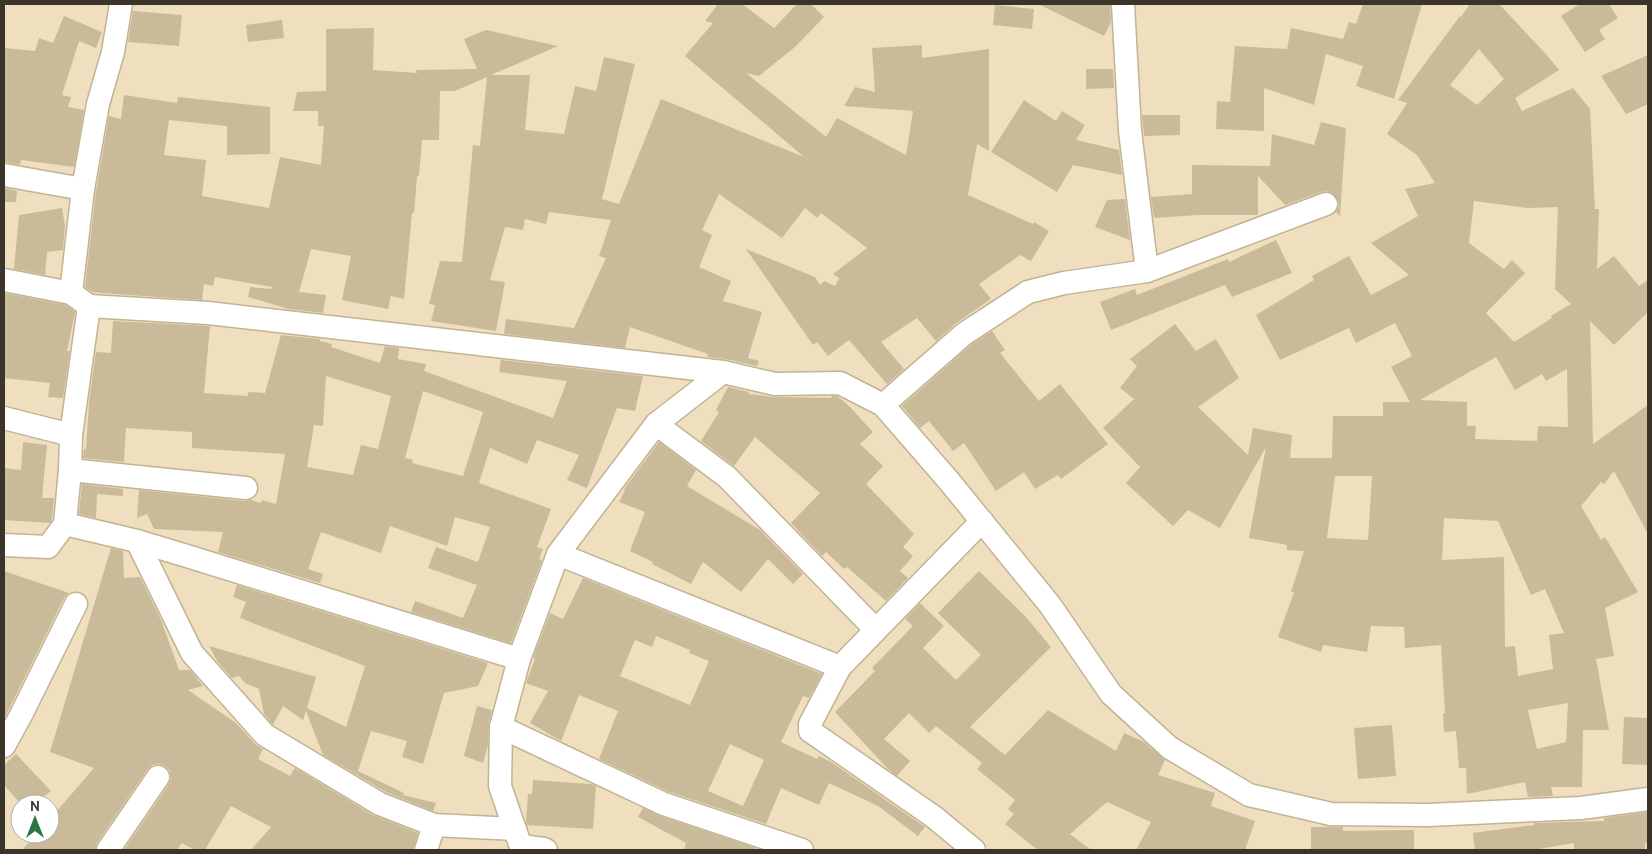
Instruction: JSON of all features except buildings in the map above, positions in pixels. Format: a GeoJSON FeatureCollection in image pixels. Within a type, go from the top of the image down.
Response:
{"type":"FeatureCollection","features":[{"type":"Feature","properties":{"kind":"street"},"geometry":{"type":"LineString","coordinates":[[71,293],[83,190],[98,104],[112,52],[121,4]]}},
{"type":"Feature","properties":{"kind":"street"},"geometry":{"type":"LineString","coordinates":[[1123,4],[1130,130],[1146,271]]}},
{"type":"Feature","properties":{"kind":"street"},"geometry":{"type":"LineString","coordinates":[[4,175],[83,190]]}},
{"type":"Feature","properties":{"kind":"street"},"geometry":{"type":"LineString","coordinates":[[884,405],[964,334],[1028,292],[1064,283],[1146,271],[1326,204]]}},
{"type":"Feature","properties":{"kind":"street"},"geometry":{"type":"LineString","coordinates":[[4,280],[71,293],[89,306],[208,313],[723,372],[775,384],[840,383],[884,405],[1050,605],[1111,694],[1170,748],[1249,795],[1331,814],[1428,815],[1572,808],[1648,799]]}},
{"type":"Feature","properties":{"kind":"street"},"geometry":{"type":"LineString","coordinates":[[4,545],[48,547],[65,524],[71,435],[89,306]]}},
{"type":"Feature","properties":{"kind":"street"},"geometry":{"type":"LineString","coordinates":[[519,842],[500,786],[500,727],[519,659],[558,554],[656,424],[723,372]]}},
{"type":"Feature","properties":{"kind":"street"},"geometry":{"type":"LineString","coordinates":[[4,418],[71,435]]}},
{"type":"Feature","properties":{"kind":"street"},"geometry":{"type":"LineString","coordinates":[[656,424],[727,477],[876,630]]}},
{"type":"Feature","properties":{"kind":"street"},"geometry":{"type":"LineString","coordinates":[[70,470],[246,488]]}},
{"type":"Feature","properties":{"kind":"street"},"geometry":{"type":"LineString","coordinates":[[974,850],[934,817],[810,731],[810,724],[840,667],[982,521]]}},
{"type":"Feature","properties":{"kind":"street"},"geometry":{"type":"LineString","coordinates":[[65,524],[187,556],[519,659]]}},
{"type":"Feature","properties":{"kind":"street"},"geometry":{"type":"LineString","coordinates":[[137,542],[192,653],[264,735],[380,804],[434,825],[519,842],[546,850]]}},
{"type":"Feature","properties":{"kind":"street"},"geometry":{"type":"LineString","coordinates":[[558,554],[840,667]]}},
{"type":"Feature","properties":{"kind":"street"},"geometry":{"type":"LineString","coordinates":[[4,746],[76,604]]}},
{"type":"Feature","properties":{"kind":"street"},"geometry":{"type":"LineString","coordinates":[[500,727],[664,804],[802,850]]}},
{"type":"Feature","properties":{"kind":"street"},"geometry":{"type":"LineString","coordinates":[[108,850],[158,777]]}},
{"type":"Feature","properties":{"kind":"street"},"geometry":{"type":"LineString","coordinates":[[426,850],[434,825]]}}]}
